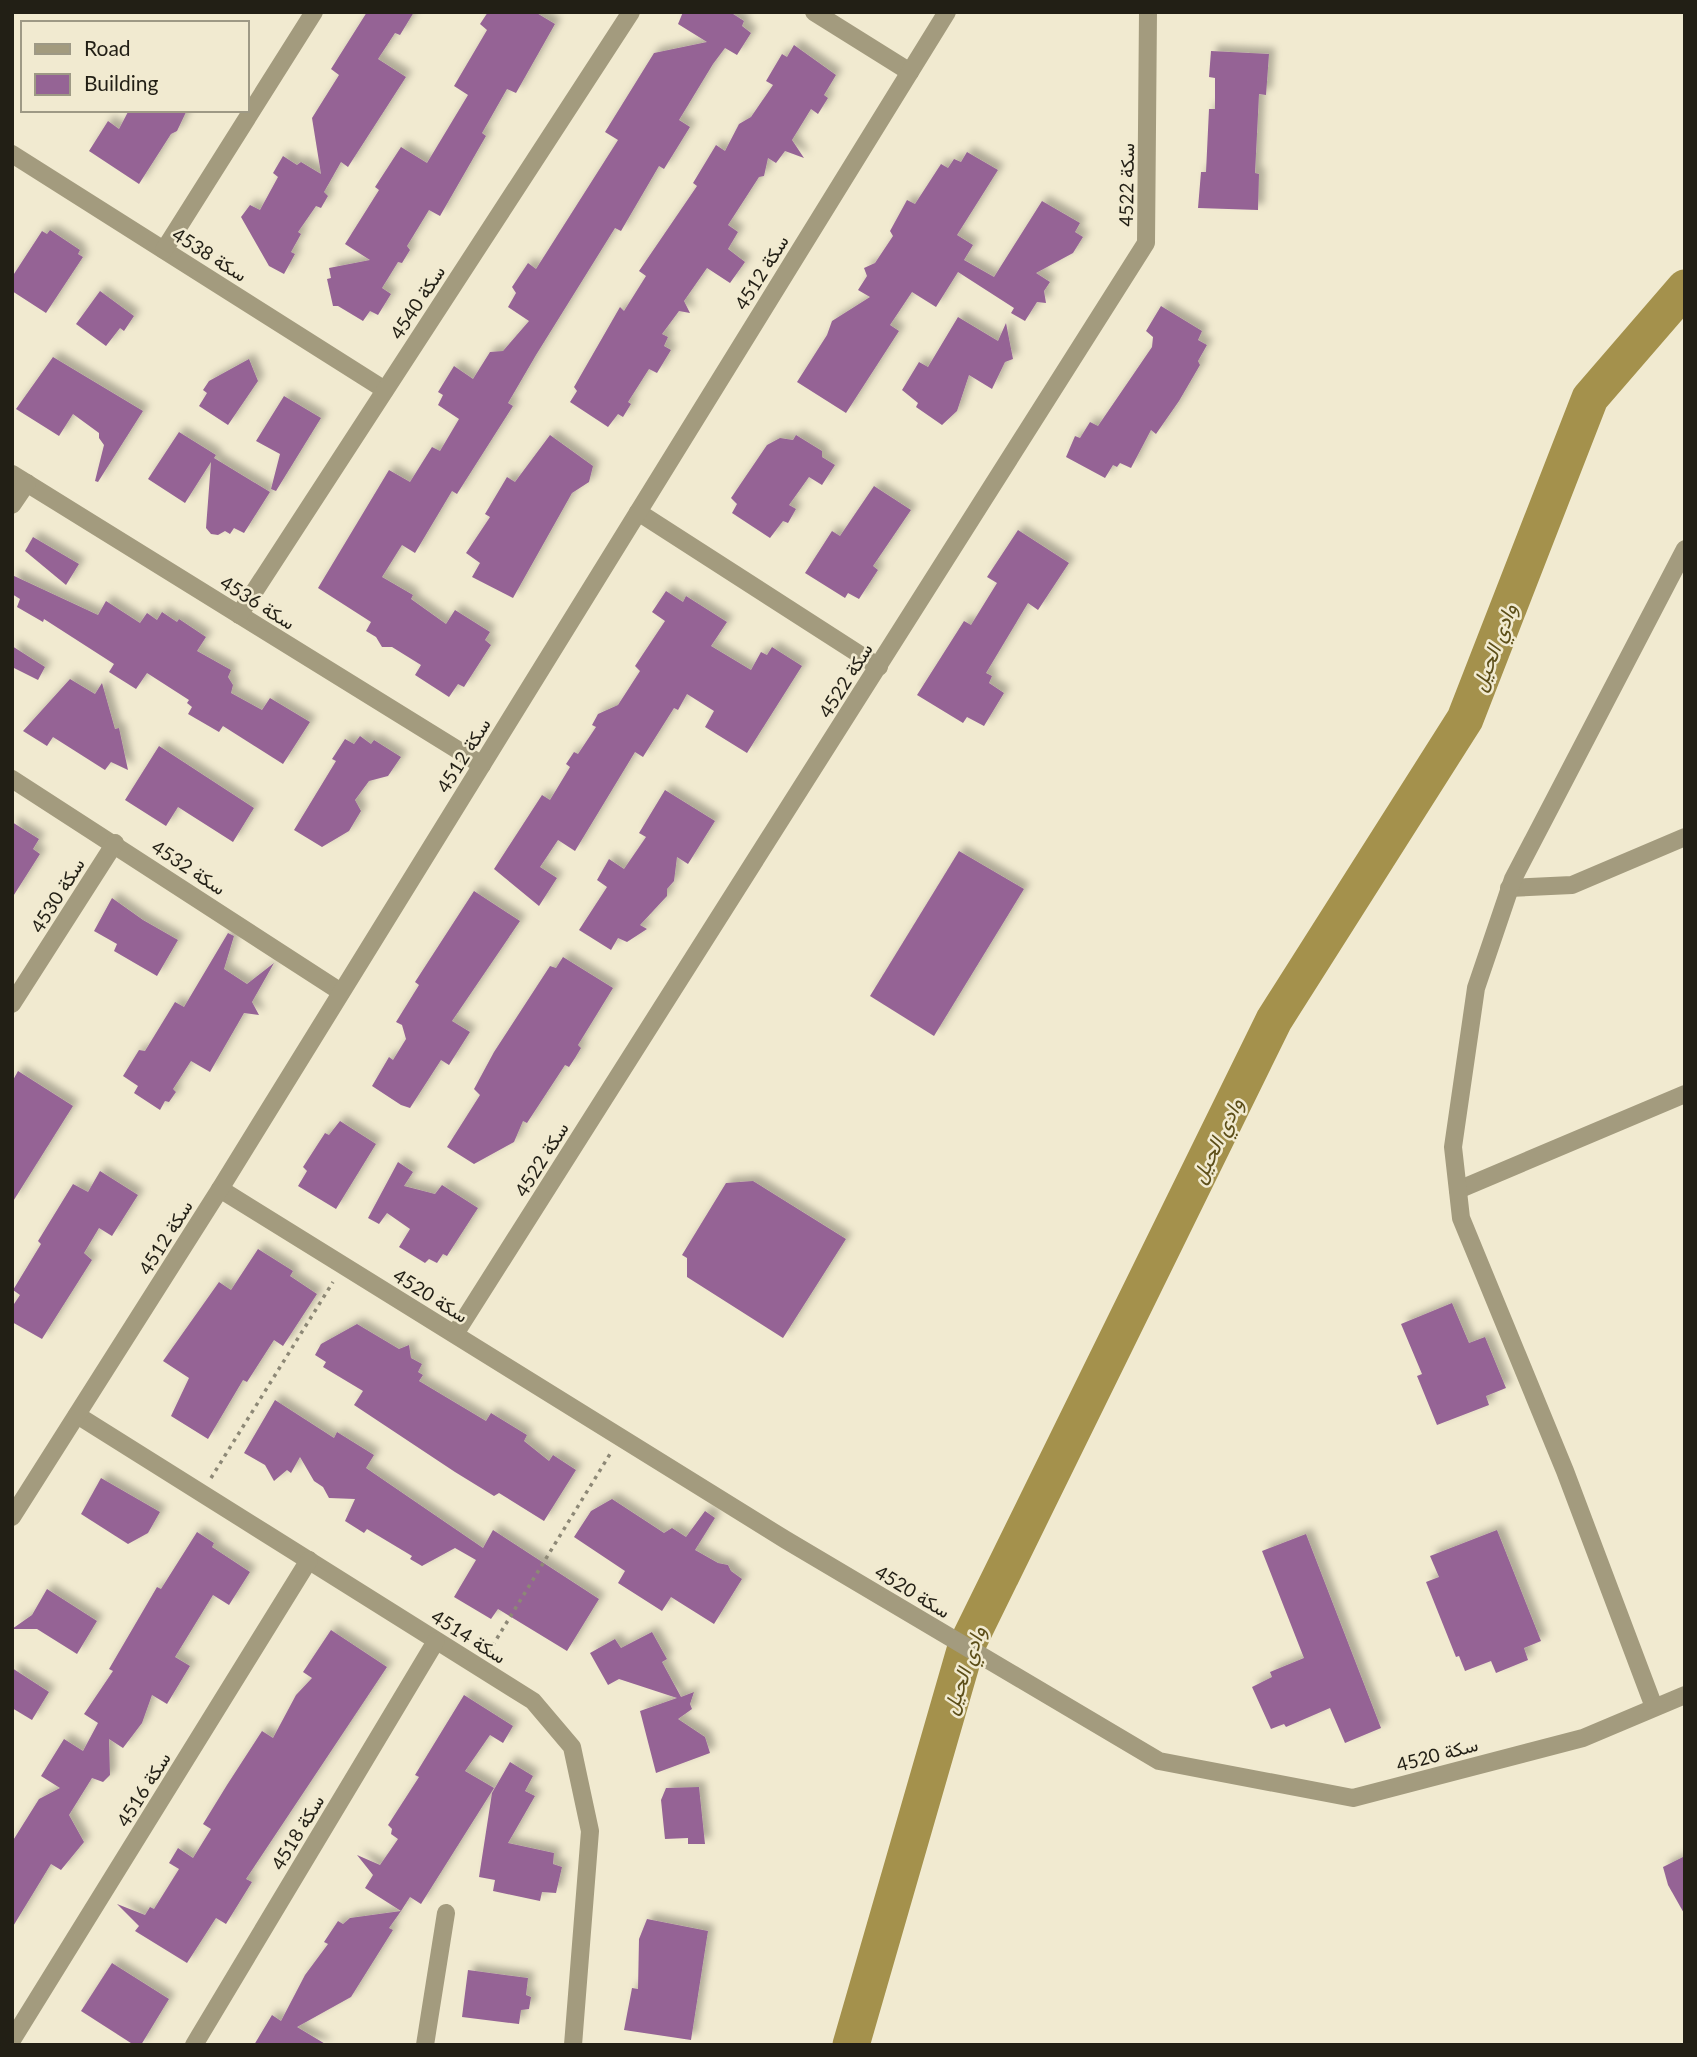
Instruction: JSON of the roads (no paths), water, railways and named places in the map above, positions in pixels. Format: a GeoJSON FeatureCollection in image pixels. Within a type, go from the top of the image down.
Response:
{"type":"FeatureCollection","features":[{"type":"Feature","properties":{"kind":"street"},"geometry":{"type":"LineString","coordinates":[[164,250],[314,12]]}},
{"type":"Feature","properties":{"kind":"street","name":"سكة 4540"},"geometry":{"type":"LineString","coordinates":[[239,615],[631,12]]}},
{"type":"Feature","properties":{"kind":"street"},"geometry":{"type":"LineString","coordinates":[[814,12],[910,72]]}},
{"type":"Feature","properties":{"kind":"street","name":"سكة 4512"},"geometry":{"type":"LineString","coordinates":[[12,1517],[220,1189],[947,12]]}},
{"type":"Feature","properties":{"kind":"street","name":"سكة 4522"},"geometry":{"type":"LineString","coordinates":[[455,1334],[1146,243],[1149,12]]}},
{"type":"Feature","properties":{"kind":"street","name":"سكة 4538"},"geometry":{"type":"LineString","coordinates":[[12,154],[385,390]]}},
{"type":"Feature","properties":{"kind":"street"},"geometry":{"type":"LineString","coordinates":[[12,505],[19,478]]}},
{"type":"Feature","properties":{"kind":"street","name":"سكة 4536"},"geometry":{"type":"LineString","coordinates":[[19,478],[482,765]]}},
{"type":"Feature","properties":{"kind":"street"},"geometry":{"type":"LineString","coordinates":[[638,512],[878,667]]}},
{"type":"Feature","properties":{"kind":"street"},"geometry":{"type":"LineString","coordinates":[[1654,1707],[1565,1471],[1461,1218],[1453,1147],[1476,988],[1510,888],[1679,572],[1685,549]]}},
{"type":"Feature","properties":{"kind":"street","name":"سكة 4532"},"geometry":{"type":"LineString","coordinates":[[12,779],[341,992]]}},
{"type":"Feature","properties":{"kind":"street"},"geometry":{"type":"LineString","coordinates":[[1510,888],[1572,885],[1685,837]]}},
{"type":"Feature","properties":{"kind":"street","name":"سكة 4530"},"geometry":{"type":"LineString","coordinates":[[12,1004],[114,843]]}},
{"type":"Feature","properties":{"kind":"street"},"geometry":{"type":"LineString","coordinates":[[1458,1190],[1685,1094]]}},
{"type":"Feature","properties":{"kind":"street","name":"سكة 4520"},"geometry":{"type":"LineString","coordinates":[[220,1189],[786,1540],[1159,1761],[1353,1798],[1583,1738],[1685,1695]]}},
{"type":"Feature","properties":{"kind":"street","name":"سكة 4514"},"geometry":{"type":"LineString","coordinates":[[77,1415],[533,1701],[572,1746],[590,1831],[573,2045]]}},
{"type":"Feature","properties":{"kind":"street","name":"سكة 4516"},"geometry":{"type":"LineString","coordinates":[[12,2040],[309,1560]]}},
{"type":"Feature","properties":{"kind":"street","name":"سكة 4518"},"geometry":{"type":"LineString","coordinates":[[194,2045],[436,1641]]}},
{"type":"Feature","properties":{"kind":"street"},"geometry":{"type":"LineString","coordinates":[[425,2045],[446,1913]]}},
{"type":"Feature","properties":{"kind":"waterway","name":"وادي الحيل"},"geometry":{"type":"LineString","coordinates":[[851,2045],[966,1647],[1274,1020],[1465,719],[1590,398],[1685,288]]}}]}
